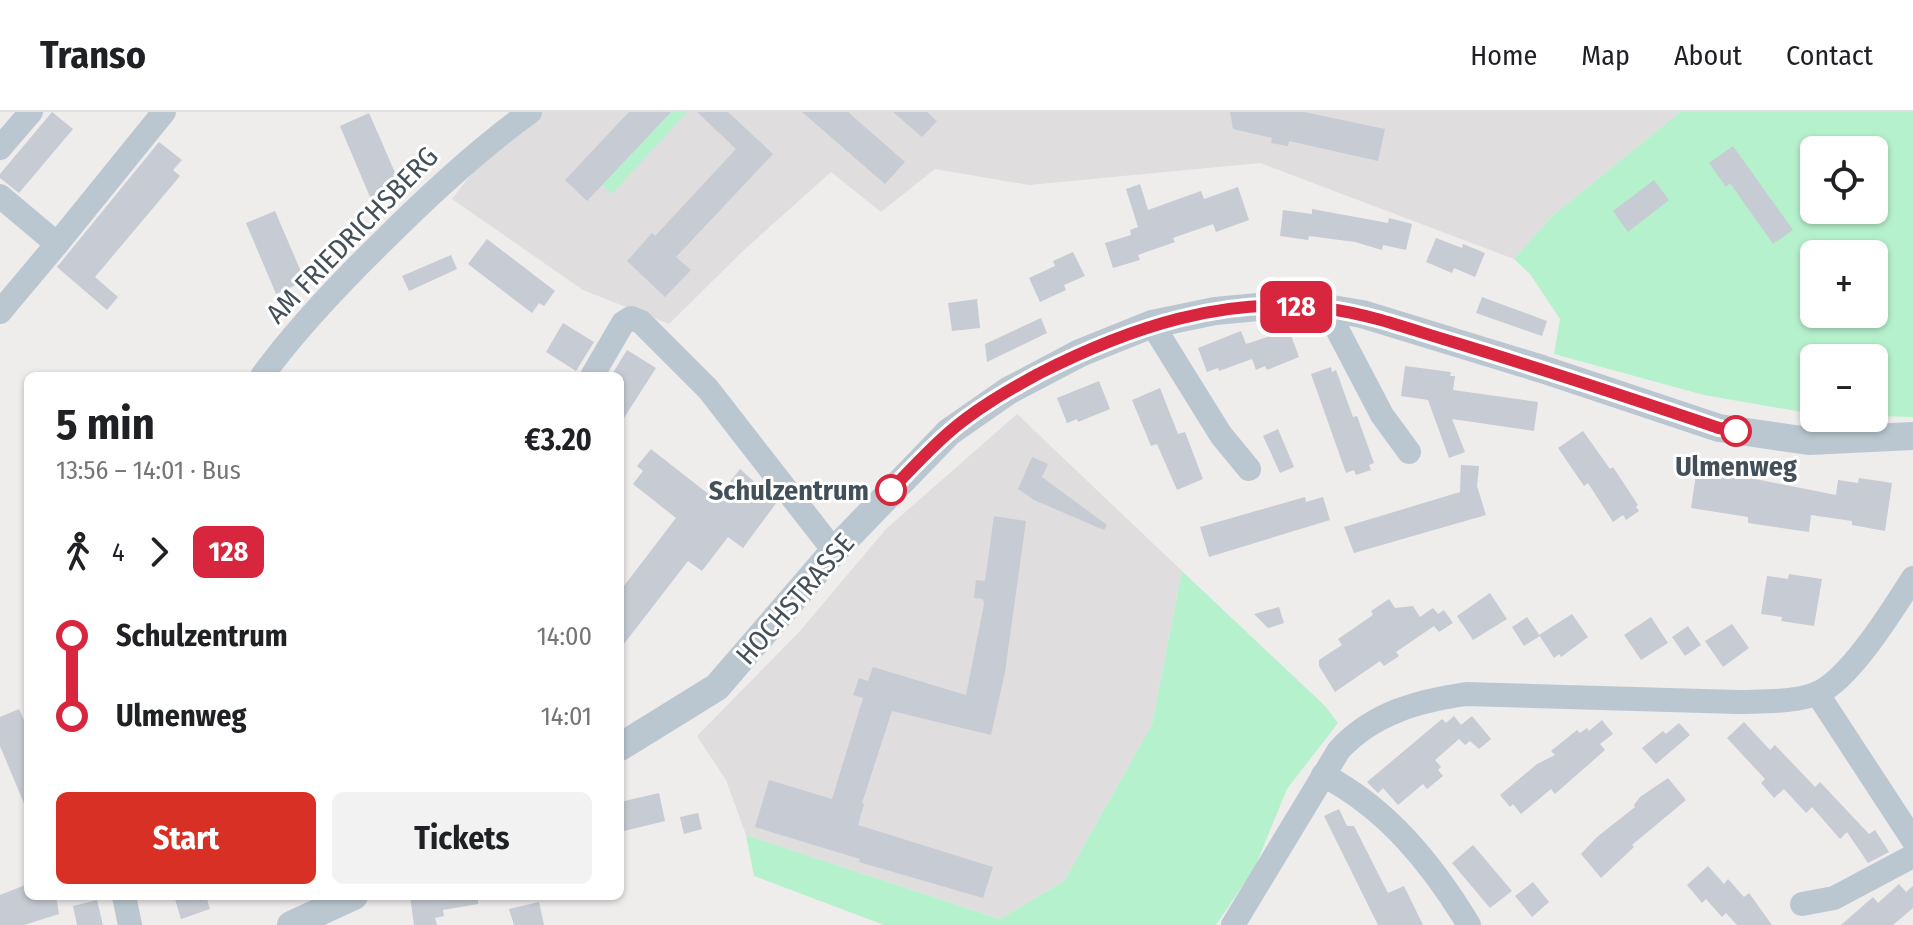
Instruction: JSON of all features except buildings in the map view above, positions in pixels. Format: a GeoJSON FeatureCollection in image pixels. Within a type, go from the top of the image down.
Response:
{"type":"FeatureCollection","features":[{"type":"Feature","properties":{"kind":"street"},"geometry":{"type":"LineString","coordinates":[[0,148],[31,112]]}},
{"type":"Feature","properties":{"kind":"street"},"geometry":{"type":"LineString","coordinates":[[0,312],[164,112]]}},
{"type":"Feature","properties":{"kind":"street","name":"AM FRIEDRICHSBERG"},"geometry":{"type":"LineString","coordinates":[[265,372],[278,353],[345,279],[434,190],[530,112]]}},
{"type":"Feature","properties":{"kind":"street"},"geometry":{"type":"LineString","coordinates":[[0,196],[57,244]]}},
{"type":"Feature","properties":{"kind":"street","name":"HOCHSTRASSE"},"geometry":{"type":"LineString","coordinates":[[624,745],[717,687],[834,551],[949,432],[1008,391],[1080,353],[1152,324],[1215,311],[1269,306],[1326,308],[1362,314],[1719,428],[1809,441],[1913,436]]}},
{"type":"Feature","properties":{"kind":"street"},"geometry":{"type":"LineString","coordinates":[[1326,308],[1382,415],[1409,452]]}},
{"type":"Feature","properties":{"kind":"street"},"geometry":{"type":"LineString","coordinates":[[594,372],[623,323],[631,318],[641,322],[708,389],[834,551]]}},
{"type":"Feature","properties":{"kind":"street"},"geometry":{"type":"LineString","coordinates":[[1152,324],[1221,435],[1249,469]]}},
{"type":"Feature","properties":{"kind":"street"},"geometry":{"type":"LineString","coordinates":[[1233,925],[1323,775],[1355,732],[1403,708],[1437,698],[1496,693],[1737,702],[1782,700],[1817,693],[1842,675],[1913,578]]}},
{"type":"Feature","properties":{"kind":"street"},"geometry":{"type":"LineString","coordinates":[[1817,693],[1913,840]]}},
{"type":"Feature","properties":{"kind":"street"},"geometry":{"type":"LineString","coordinates":[[1323,775],[1376,808],[1401,833],[1469,925]]}},
{"type":"Feature","properties":{"kind":"street"},"geometry":{"type":"LineString","coordinates":[[1802,904],[1834,898],[1913,856]]}},
{"type":"Feature","properties":{"kind":"street"},"geometry":{"type":"LineString","coordinates":[[125,900],[130,925]]}},
{"type":"Feature","properties":{"kind":"street"},"geometry":{"type":"LineString","coordinates":[[291,925],[345,900]]}},
{"type":"Feature","properties":{"kind":"shaded area"},"geometry":{"type":"Polygon","coordinates":[[[519,112],[1680,112],[1552,216],[1514,259],[1260,163],[1029,185],[935,169],[881,212],[831,172],[744,250],[669,324],[583,290],[452,199],[519,112]]]}},
{"type":"Feature","properties":{"kind":"shaded area"},"geometry":{"type":"Polygon","coordinates":[[[1017,414],[1182,571],[1152,724],[1064,881],[1000,919],[746,835],[726,780],[697,736],[800,631],[886,529],[1017,414]]]}},
{"type":"Feature","properties":{"kind":"green space"},"geometry":{"type":"Polygon","coordinates":[[[671,112],[687,112],[612,194],[602,185],[671,112]]]}},
{"type":"Feature","properties":{"kind":"green space"},"geometry":{"type":"Polygon","coordinates":[[[1680,112],[1913,112],[1913,417],[1888,416],[1888,344],[1800,344],[1800,412],[1704,395],[1554,354],[1560,319],[1530,274],[1514,259],[1552,216],[1680,112]]]}},
{"type":"Feature","properties":{"kind":"green space"},"geometry":{"type":"Polygon","coordinates":[[[1182,571],[1325,706],[1338,723],[1287,789],[1255,867],[1216,925],[884,925],[754,876],[746,835],[1000,919],[1064,881],[1152,724],[1182,571]]]}},
{"type":"Feature","properties":{"kind":"bus line","name":"128"},"geometry":{"type":"LineString","coordinates":[[891,490],[949,432],[1008,391],[1080,353],[1152,324],[1215,311],[1269,306],[1326,308],[1362,314],[1736,431]]}},
{"type":"Feature","properties":{"kind":"place","name":"Ulmenweg"},"geometry":{"type":"Point","coordinates":[1736,431]}},
{"type":"Feature","properties":{"kind":"place","name":"Schulzentrum"},"geometry":{"type":"Point","coordinates":[891,490]}}]}
